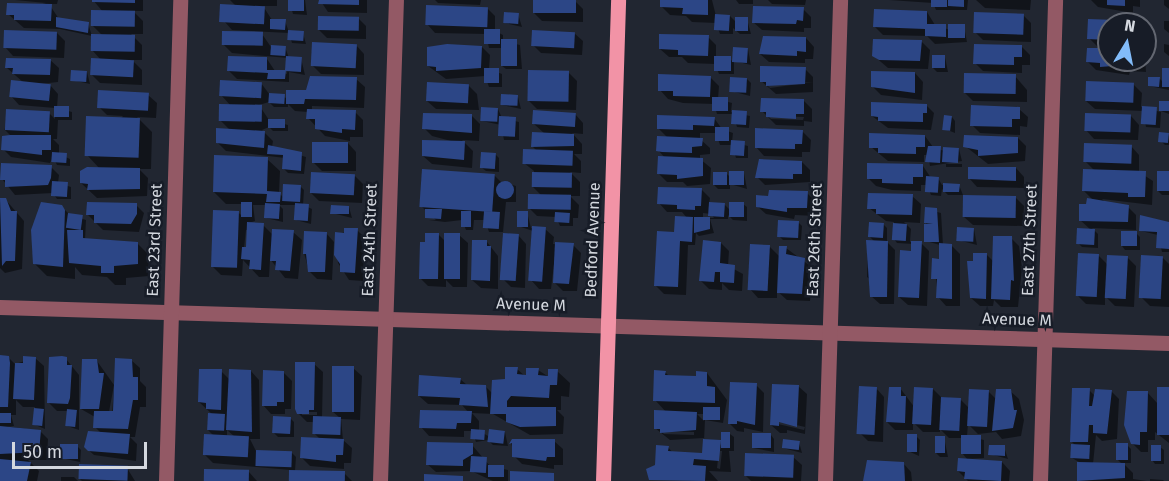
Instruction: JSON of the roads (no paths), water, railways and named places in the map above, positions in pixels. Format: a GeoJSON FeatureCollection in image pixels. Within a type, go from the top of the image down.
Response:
{"type":"FeatureCollection","features":[{"type":"Feature","properties":{"kind":"main road","name":"Bedford Avenue"},"geometry":{"type":"LineString","coordinates":[[603,481],[618,0]]}},
{"type":"Feature","properties":{"kind":"street","name":"East 23rd Street"},"geometry":{"type":"LineString","coordinates":[[166,481],[180,0]]}},
{"type":"Feature","properties":{"kind":"street","name":"East 24th Street"},"geometry":{"type":"LineString","coordinates":[[380,481],[396,0]]}},
{"type":"Feature","properties":{"kind":"street","name":"East 26th Street"},"geometry":{"type":"LineString","coordinates":[[825,481],[840,0]]}},
{"type":"Feature","properties":{"kind":"street","name":"East 27th Street"},"geometry":{"type":"LineString","coordinates":[[1040,481],[1055,0]]}},
{"type":"Feature","properties":{"kind":"street","name":"Avenue M"},"geometry":{"type":"LineString","coordinates":[[0,307],[1169,343]]}}]}
